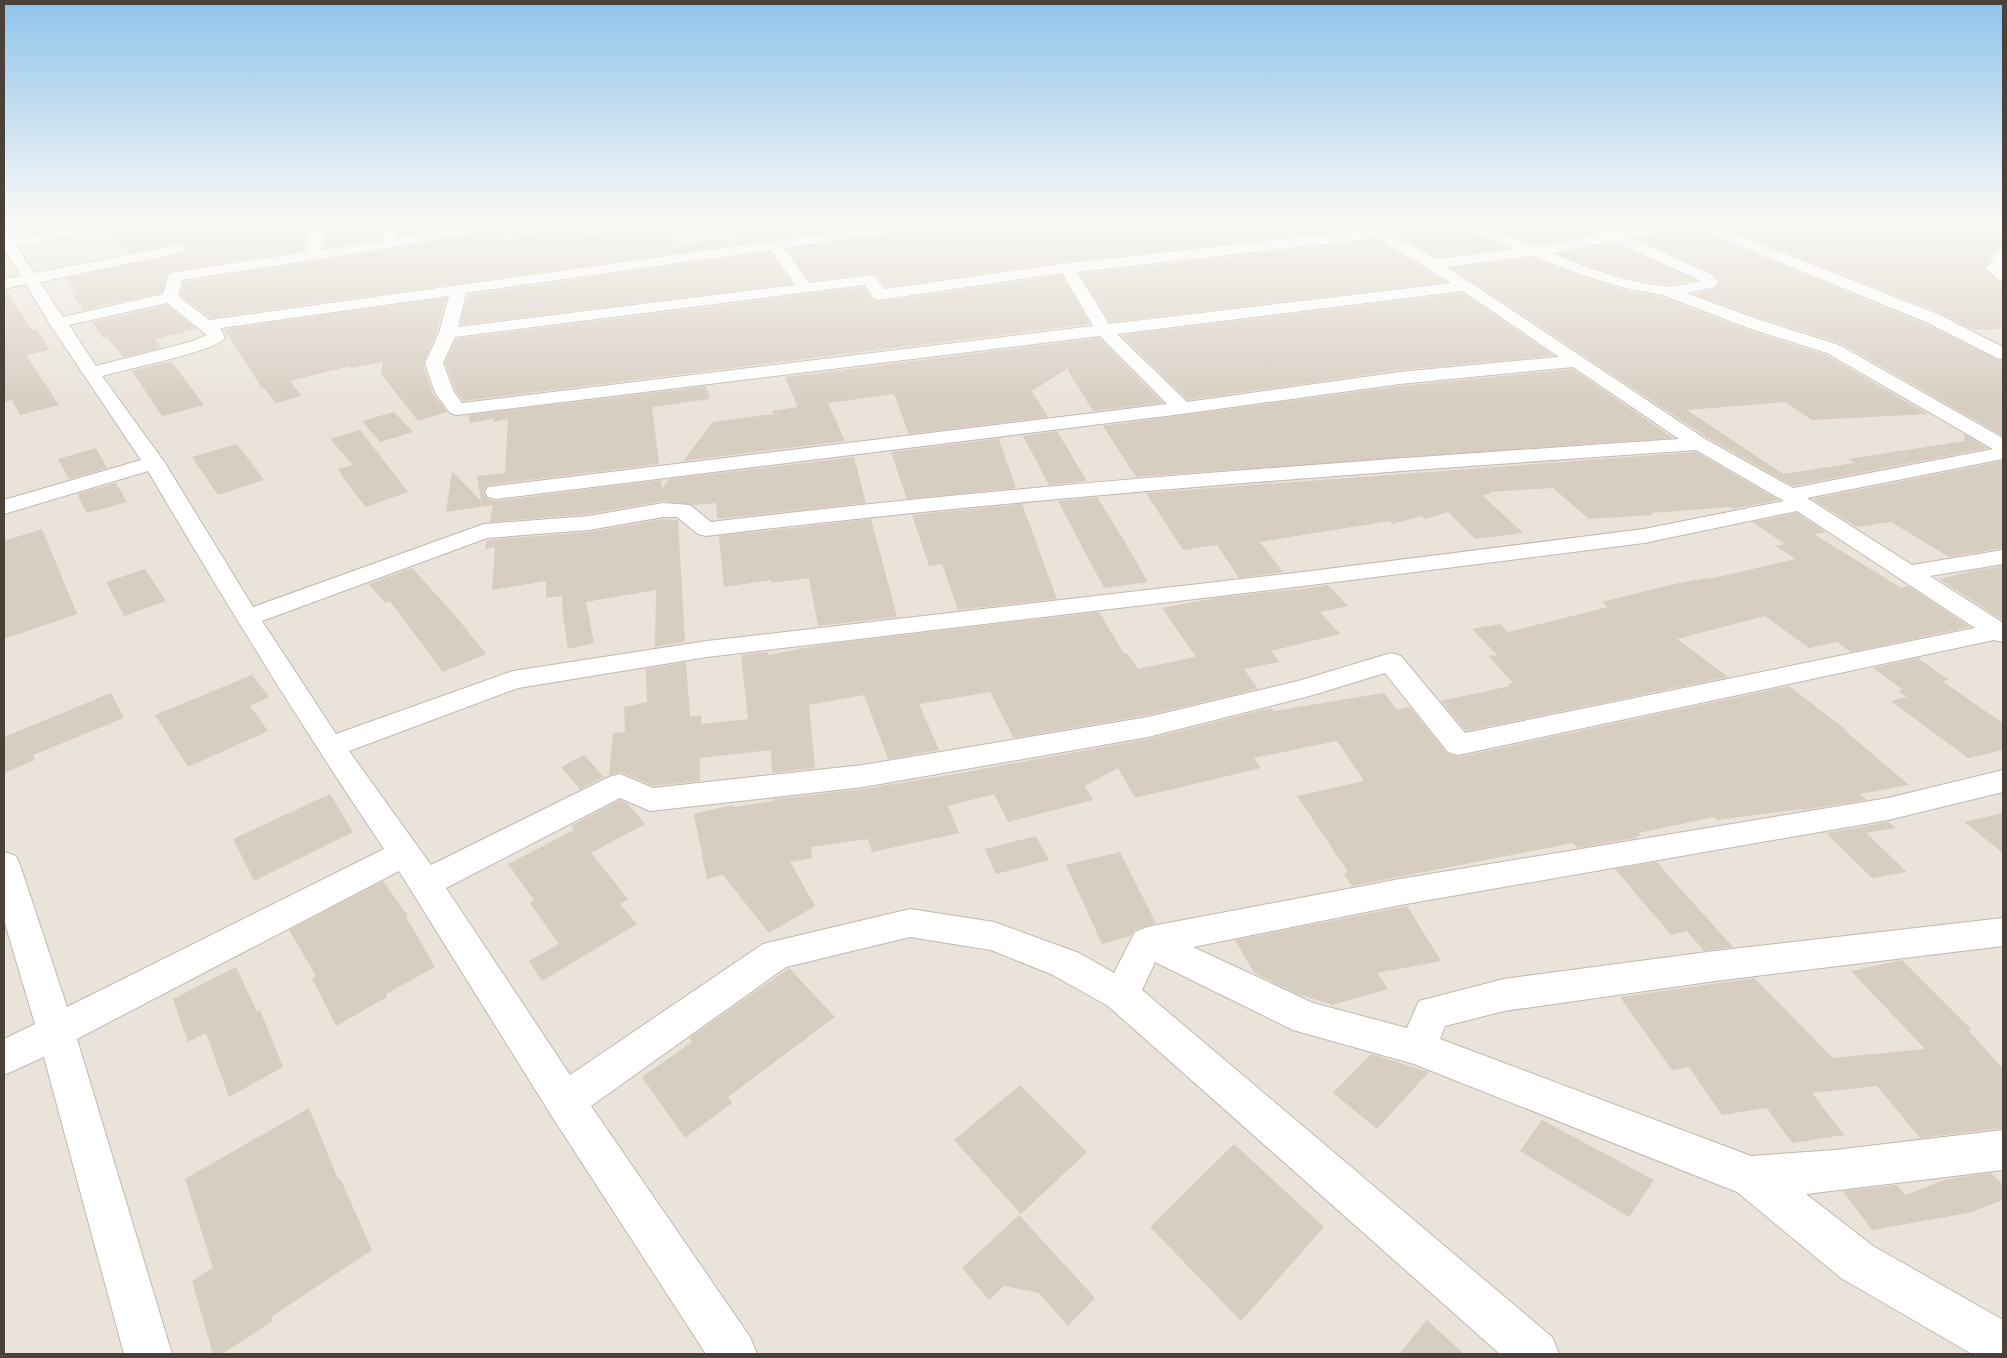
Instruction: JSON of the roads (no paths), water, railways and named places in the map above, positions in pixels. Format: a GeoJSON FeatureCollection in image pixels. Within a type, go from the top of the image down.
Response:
{"type":"FeatureCollection","features":[{"type":"Feature","properties":{"kind":"street"},"geometry":{"type":"LineString","coordinates":[[17,282],[57,322],[154,463],[247,618],[330,747],[425,883],[565,1102],[733,1354]]}},
{"type":"Feature","properties":{"kind":"street"},"geometry":{"type":"LineString","coordinates":[[170,297],[173,282]]}},
{"type":"Feature","properties":{"kind":"street"},"geometry":{"type":"LineString","coordinates":[[206,325],[507,282]]}},
{"type":"Feature","properties":{"kind":"street"},"geometry":{"type":"LineString","coordinates":[[801,282],[805,288]]}},
{"type":"Feature","properties":{"kind":"street"},"geometry":{"type":"LineString","coordinates":[[448,333],[851,282]]}},
{"type":"Feature","properties":{"kind":"street"},"geometry":{"type":"LineString","coordinates":[[871,282],[879,295],[967,282]]}},
{"type":"Feature","properties":{"kind":"street"},"geometry":{"type":"LineString","coordinates":[[1075,282],[1103,329],[1182,408]]}},
{"type":"Feature","properties":{"kind":"street"},"geometry":{"type":"LineString","coordinates":[[1460,282],[1700,444],[1796,499],[2000,632]]}},
{"type":"Feature","properties":{"kind":"street"},"geometry":{"type":"LineString","coordinates":[[1623,282],[1668,291],[1754,324],[1832,350],[2003,446]]}},
{"type":"Feature","properties":{"kind":"street"},"geometry":{"type":"LineString","coordinates":[[1668,291],[1710,282]]}},
{"type":"Feature","properties":{"kind":"street"},"geometry":{"type":"LineString","coordinates":[[1843,282],[1932,318],[2003,354]]}},
{"type":"Feature","properties":{"kind":"street"},"geometry":{"type":"LineString","coordinates":[[459,289],[448,333],[434,363],[445,393],[457,409],[1465,286]]}},
{"type":"Feature","properties":{"kind":"street"},"geometry":{"type":"LineString","coordinates":[[57,322],[170,297]]}},
{"type":"Feature","properties":{"kind":"street"},"geometry":{"type":"LineString","coordinates":[[91,374],[196,346],[216,338],[215,332],[170,297]]}},
{"type":"Feature","properties":{"kind":"street"},"geometry":{"type":"LineString","coordinates":[[496,492],[1182,408],[1400,378],[1576,361]]}},
{"type":"Feature","properties":{"kind":"street"},"geometry":{"type":"LineString","coordinates":[[247,618],[484,530],[589,523],[663,510],[682,510],[706,528],[1012,495],[1700,444]]}},
{"type":"Feature","properties":{"kind":"street"},"geometry":{"type":"LineString","coordinates":[[330,747],[523,678],[707,648],[1303,579],[1644,536],[1796,499],[2003,453]]}},
{"type":"Feature","properties":{"kind":"street"},"geometry":{"type":"LineString","coordinates":[[4,508],[154,463]]}},
{"type":"Feature","properties":{"kind":"street"},"geometry":{"type":"LineString","coordinates":[[1907,573],[2003,557]]}},
{"type":"Feature","properties":{"kind":"street"},"geometry":{"type":"LineString","coordinates":[[425,883],[620,785],[650,800],[863,776],[1148,727],[1303,689],[1391,662],[1458,745],[2000,632]]}},
{"type":"Feature","properties":{"kind":"street"},"geometry":{"type":"LineString","coordinates":[[1147,942],[1400,892],[1888,810],[2003,781]]}},
{"type":"Feature","properties":{"kind":"street"},"geometry":{"type":"LineString","coordinates":[[4,1058],[404,854]]}},
{"type":"Feature","properties":{"kind":"street"},"geometry":{"type":"LineString","coordinates":[[4,865],[56,1032],[148,1354]]}},
{"type":"Feature","properties":{"kind":"street"},"geometry":{"type":"LineString","coordinates":[[565,1102],[776,954],[910,923],[994,936],[1066,964],[1120,995],[1534,1354]]}},
{"type":"Feature","properties":{"kind":"street"},"geometry":{"type":"LineString","coordinates":[[1417,1048],[1432,1013],[1504,996],[1715,966],[2003,932]]}},
{"type":"Feature","properties":{"kind":"street"},"geometry":{"type":"LineString","coordinates":[[1120,995],[1147,942]]}},
{"type":"Feature","properties":{"kind":"street"},"geometry":{"type":"LineString","coordinates":[[1147,942],[1306,1018],[1417,1048],[1751,1177],[1857,1262],[2003,1346]]}},
{"type":"Feature","properties":{"kind":"street"},"geometry":{"type":"LineString","coordinates":[[1751,1177],[1835,1171],[2003,1150]]}}]}
